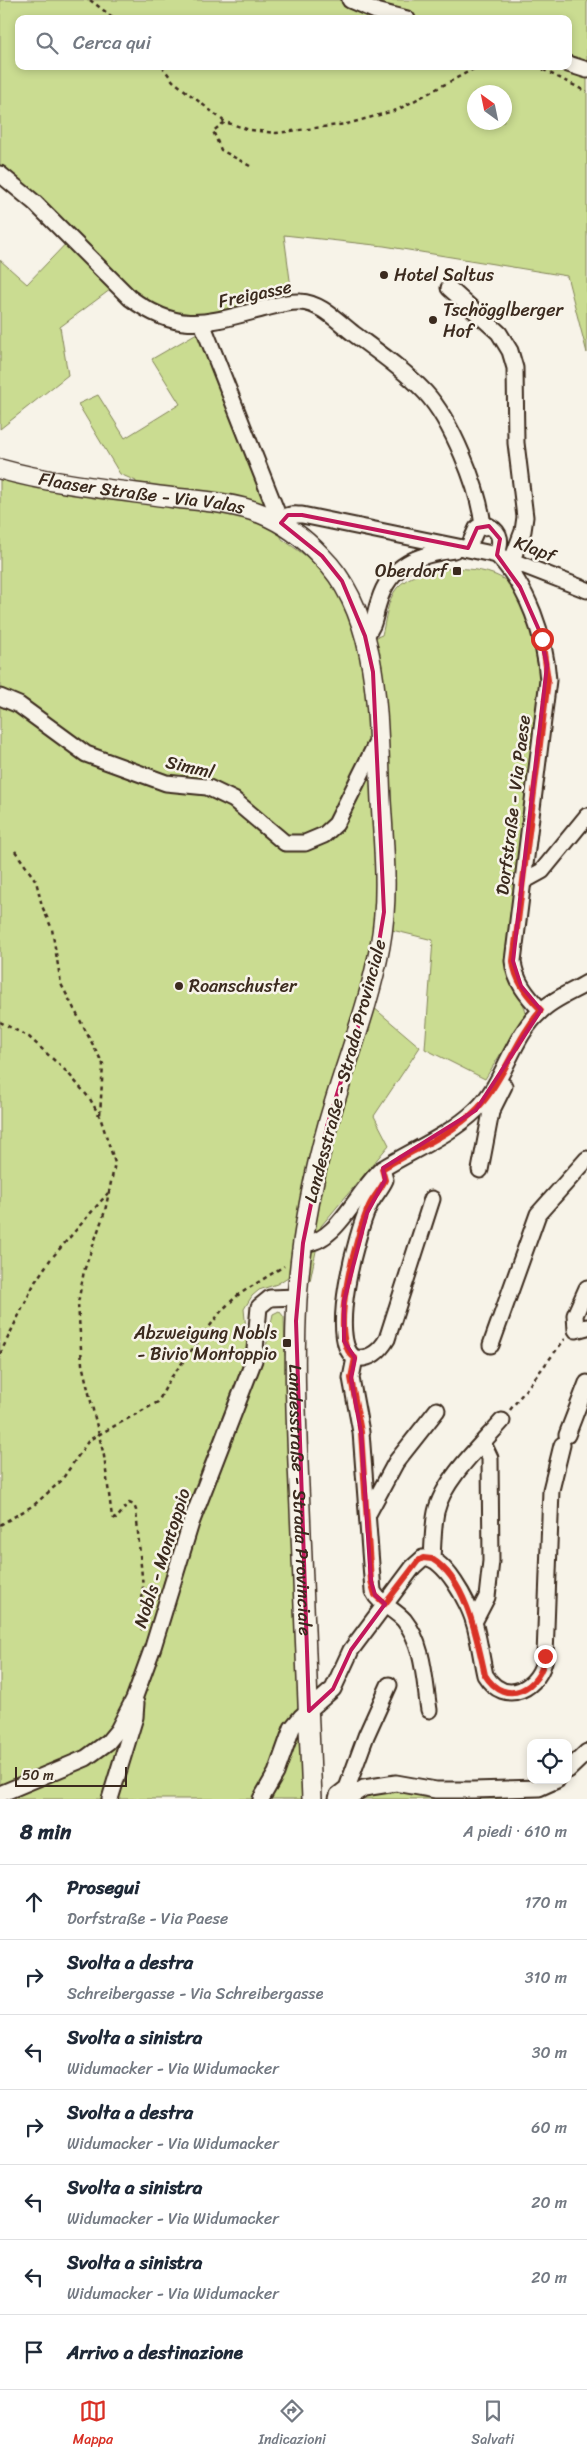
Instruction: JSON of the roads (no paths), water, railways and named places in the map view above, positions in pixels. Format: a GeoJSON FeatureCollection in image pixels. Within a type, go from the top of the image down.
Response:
{"type":"FeatureCollection","features":[{"type":"Feature","properties":{"kind":"main road","name":"Flaaser Straße - Via Valas"},"geometry":{"type":"LineString","coordinates":[[0,469],[73,484],[233,505],[260,513],[281,523],[322,556],[342,581],[365,636],[373,672],[378,740]]}},
{"type":"Feature","properties":{"kind":"main road","name":"Landesstraße - Strada Provinciale"},"geometry":{"type":"LineString","coordinates":[[312,1799],[297,1440],[296,1341],[300,1264],[328,1126],[373,979],[384,912],[385,873],[378,740]]}},
{"type":"Feature","properties":{"kind":"street"},"geometry":{"type":"LineString","coordinates":[[350,0],[376,11],[392,15]]}},
{"type":"Feature","properties":{"kind":"street"},"geometry":{"type":"LineString","coordinates":[[572,65],[587,70]]}},
{"type":"Feature","properties":{"kind":"street","name":"Freigasse"},"geometry":{"type":"LineString","coordinates":[[0,174],[35,203],[130,298],[147,311],[179,322],[202,323],[297,301],[319,307],[415,382],[438,408],[473,483],[481,508],[483,526]]}},
{"type":"Feature","properties":{"kind":"street"},"geometry":{"type":"LineString","coordinates":[[449,288],[499,333],[510,351],[515,368],[516,444],[526,517],[512,560]]}},
{"type":"Feature","properties":{"kind":"street"},"geometry":{"type":"LineString","coordinates":[[202,323],[281,523]]}},
{"type":"Feature","properties":{"kind":"street"},"geometry":{"type":"LineString","coordinates":[[281,523],[283,518],[288,515],[302,515],[497,555],[500,539],[498,532],[489,526],[483,526],[473,532],[468,548]]}},
{"type":"Feature","properties":{"kind":"street"},"geometry":{"type":"LineString","coordinates":[[365,636],[375,621],[378,602],[386,583],[393,573],[423,556],[468,548]]}},
{"type":"Feature","properties":{"kind":"street","name":"Klapf"},"geometry":{"type":"LineString","coordinates":[[497,555],[587,590]]}},
{"type":"Feature","properties":{"kind":"street","name":"Dorfstraße - Via Paese"},"geometry":{"type":"LineString","coordinates":[[497,555],[520,587],[539,630],[547,665],[548,680],[513,961],[514,974],[520,986],[541,1010]]}},
{"type":"Feature","properties":{"kind":"street","name":"Simml"},"geometry":{"type":"LineString","coordinates":[[0,698],[19,705],[86,754],[166,783],[206,787],[234,800],[285,843],[304,843],[324,835],[336,824],[378,740]]}},
{"type":"Feature","properties":{"kind":"street"},"geometry":{"type":"LineString","coordinates":[[522,882],[542,871],[587,816]]}},
{"type":"Feature","properties":{"kind":"street"},"geometry":{"type":"LineString","coordinates":[[303,1243],[312,1244],[325,1236],[344,1215],[372,1177],[382,1169],[457,1125],[476,1110],[490,1094],[515,1046],[541,1010],[587,983]]}},
{"type":"Feature","properties":{"kind":"street"},"geometry":{"type":"LineString","coordinates":[[480,1170],[491,1112],[522,1055],[515,1046]]}},
{"type":"Feature","properties":{"kind":"street"},"geometry":{"type":"LineString","coordinates":[[496,1347],[538,1214],[587,1159]]}},
{"type":"Feature","properties":{"kind":"street"},"geometry":{"type":"LineString","coordinates":[[382,1169],[385,1180],[367,1212],[352,1263],[344,1301],[344,1341],[348,1352],[355,1358],[361,1359],[372,1355],[387,1339],[432,1199]]}},
{"type":"Feature","properties":{"kind":"street"},"geometry":{"type":"LineString","coordinates":[[582,1328],[575,1315],[587,1288]]}},
{"type":"Feature","properties":{"kind":"street","name":"Nobls - Montoppio"},"geometry":{"type":"LineString","coordinates":[[0,1794],[75,1764],[98,1750],[118,1730],[134,1699],[153,1647],[191,1523],[254,1360],[259,1307],[270,1298],[298,1297]]}},
{"type":"Feature","properties":{"kind":"street"},"geometry":{"type":"LineString","coordinates":[[355,1358],[351,1378],[359,1416],[373,1591],[403,1620],[417,1644],[421,1653],[429,1710]]}},
{"type":"Feature","properties":{"kind":"street"},"geometry":{"type":"LineString","coordinates":[[261,1799],[276,1773],[292,1728],[333,1689],[351,1650],[418,1561],[423,1558],[432,1559],[447,1573],[467,1604],[474,1622],[485,1675],[490,1683],[503,1691],[510,1692],[526,1688],[539,1677],[545,1656],[551,1490],[564,1440],[587,1383]]}},
{"type":"Feature","properties":{"kind":"street"},"geometry":{"type":"LineString","coordinates":[[367,1515],[396,1462],[436,1410]]}},
{"type":"Feature","properties":{"kind":"street"},"geometry":{"type":"LineString","coordinates":[[432,1559],[438,1505],[450,1482],[502,1421]]}},
{"type":"Feature","properties":{"kind":"street"},"geometry":{"type":"LineString","coordinates":[[474,1622],[487,1597],[491,1561],[490,1458],[483,1443]]}},
{"type":"Feature","properties":{"kind":"street"},"geometry":{"type":"LineString","coordinates":[[337,1799],[338,1795],[347,1788],[366,1736],[389,1685]]}},
{"type":"Feature","properties":{"kind":"street"},"geometry":{"type":"LineString","coordinates":[[110,1799],[135,1716],[134,1699]]}},
{"type":"Feature","properties":{"kind":"street"},"geometry":{"type":"LineString","coordinates":[[572,1766],[587,1752]]}},
{"type":"Feature","properties":{"kind":"street"},"geometry":{"type":"LineString","coordinates":[[346,1799],[364,1788],[396,1783],[436,1790],[539,1788],[548,1784]]}},
{"type":"Feature","properties":{"kind":"place","name":"Hotel Saltus"},"geometry":{"type":"Point","coordinates":[384,275]}},
{"type":"Feature","properties":{"kind":"place","name":"Tschögglberger Hof"},"geometry":{"type":"Point","coordinates":[433,320]}},
{"type":"Feature","properties":{"kind":"place","name":"Oberdorf"},"geometry":{"type":"Point","coordinates":[457,571]}},
{"type":"Feature","properties":{"kind":"place","name":"Roanschuster"},"geometry":{"type":"Point","coordinates":[179,986]}},
{"type":"Feature","properties":{"kind":"place","name":"Abzweigung Nobls - Bivio Montoppio"},"geometry":{"type":"Point","coordinates":[287,1343]}}]}
